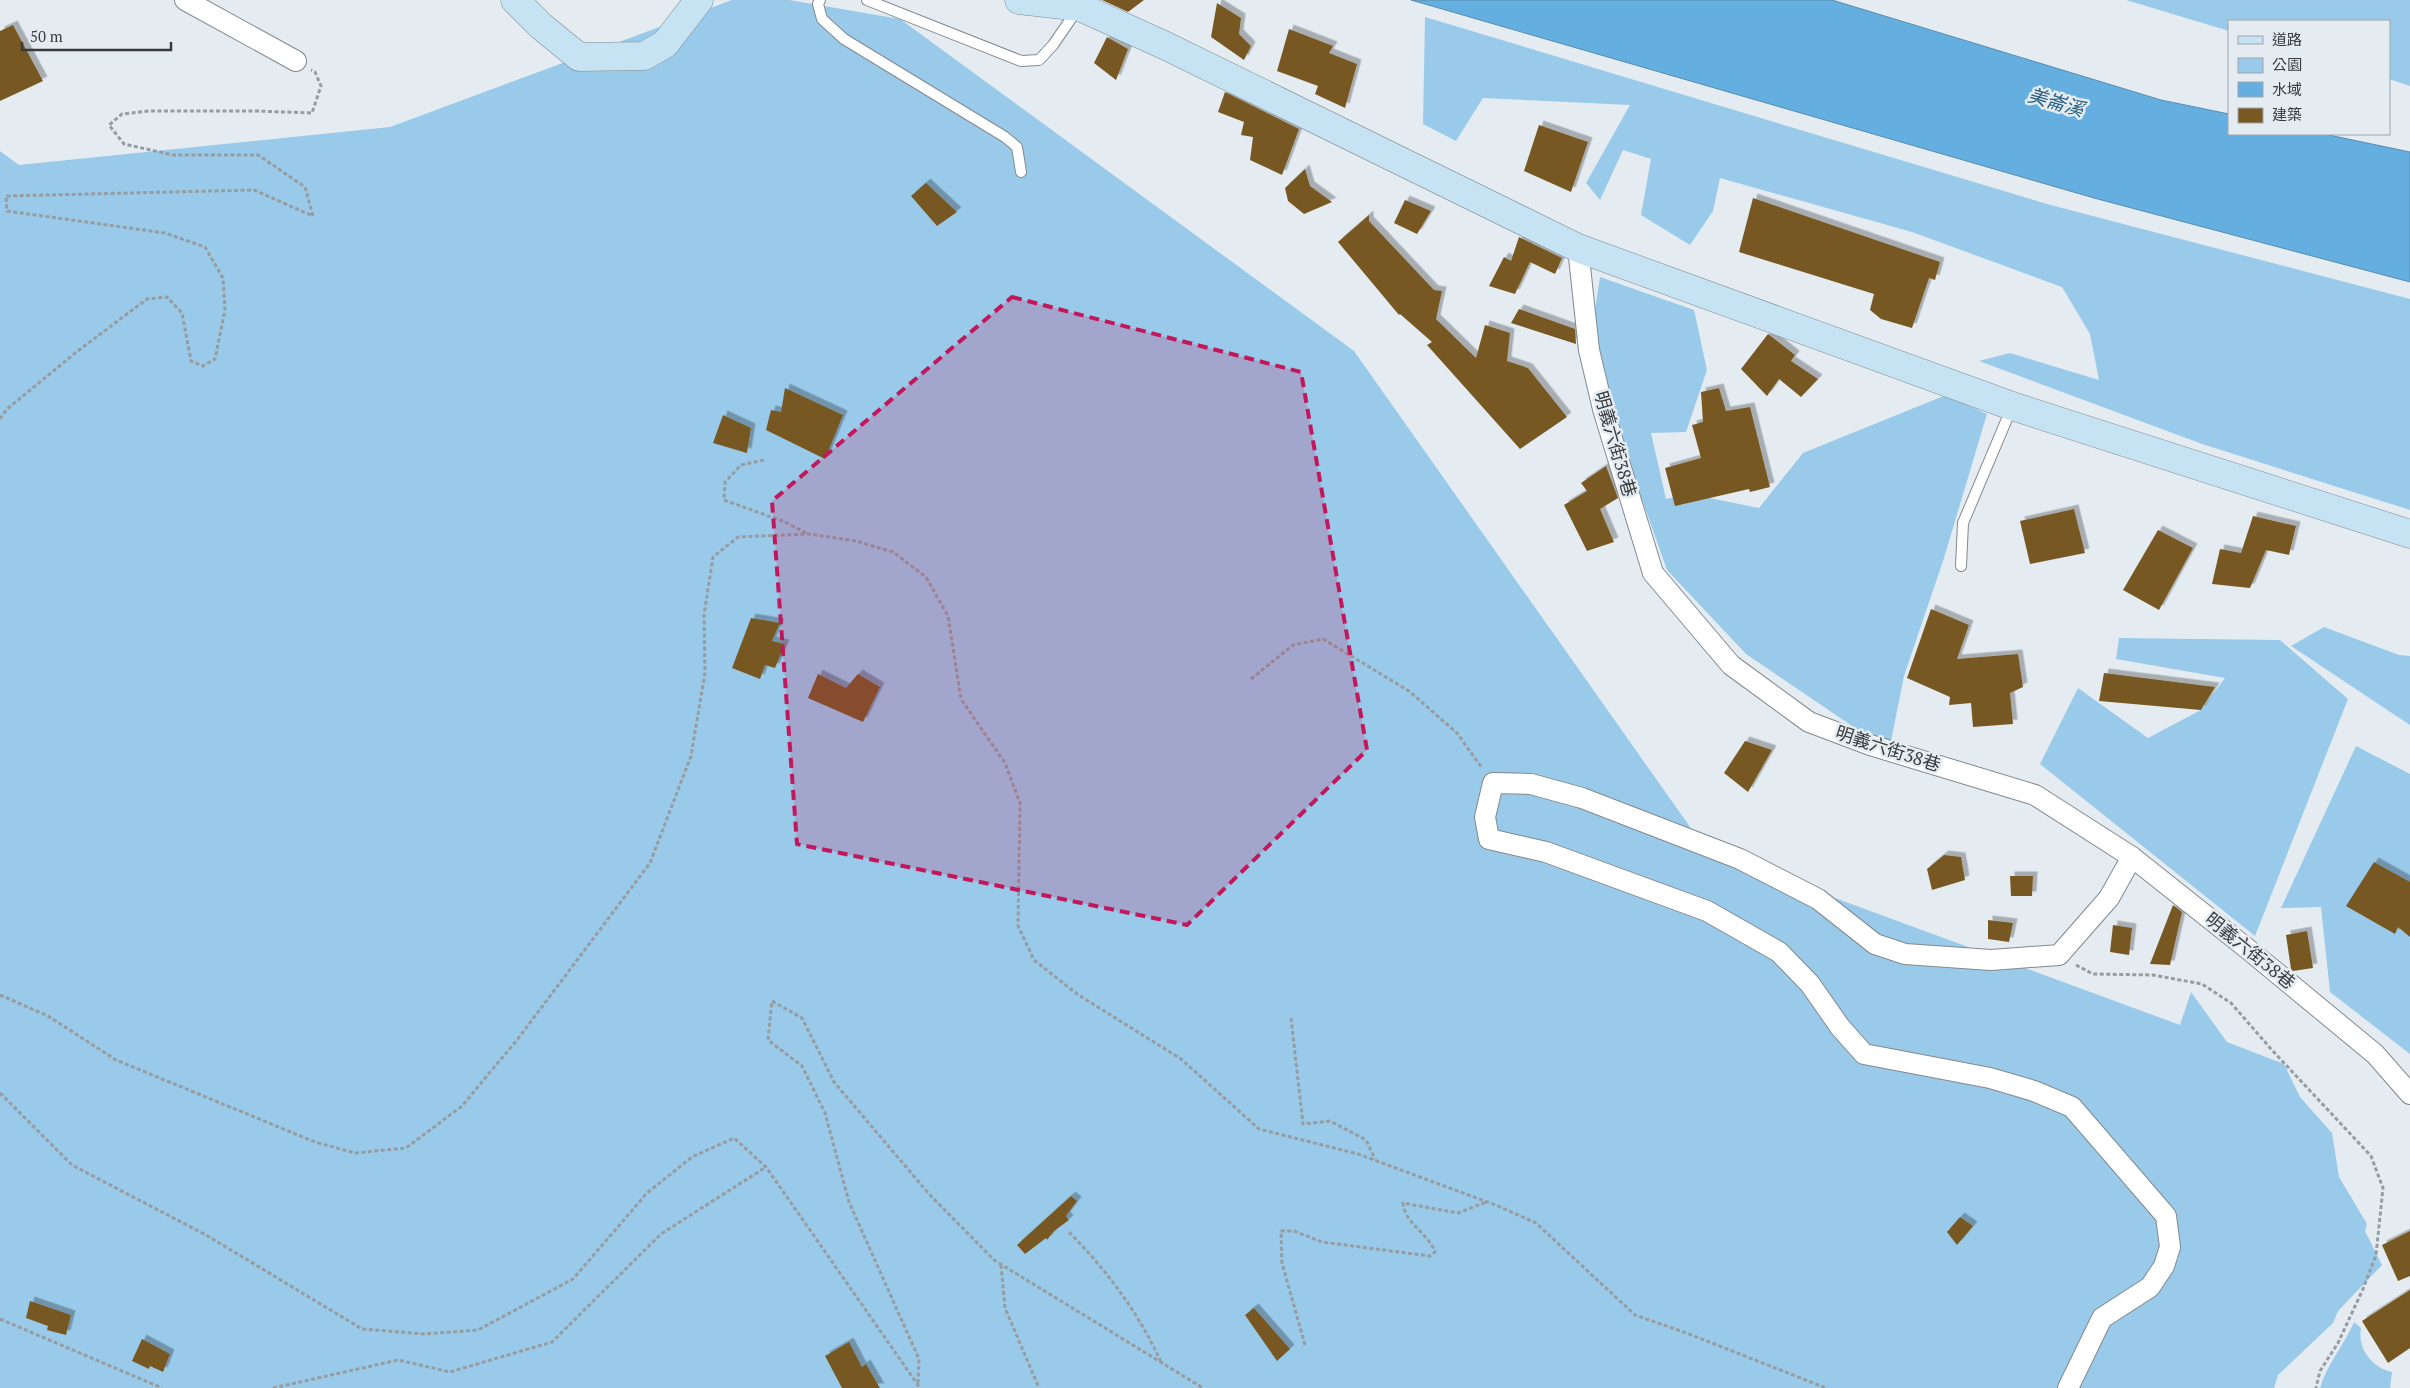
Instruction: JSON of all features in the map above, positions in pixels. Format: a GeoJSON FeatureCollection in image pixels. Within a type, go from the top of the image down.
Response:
{"type":"FeatureCollection","features":[{"type":"Feature","properties":{"kind":"street"},"geometry":{"type":"LineString","coordinates":[[185,0],[296,61]]}},
{"type":"Feature","properties":{"kind":"street"},"geometry":{"type":"LineString","coordinates":[[515,0],[541,26],[579,57],[644,56],[665,44],[699,0]]}},
{"type":"Feature","properties":{"kind":"street"},"geometry":{"type":"LineString","coordinates":[[1019,0],[1080,7],[1164,45],[1578,248],[2012,406],[2410,534]]}},
{"type":"Feature","properties":{"kind":"street","name":"明義六街38巷"},"geometry":{"type":"LineString","coordinates":[[1578,248],[1589,350],[1603,409],[1653,573],[1731,665],[1809,722],[1870,745],[2036,795],[2132,857],[2375,1054],[2410,1094]]}},
{"type":"Feature","properties":{"kind":"street"},"geometry":{"type":"LineString","coordinates":[[2068,1388],[2102,1318],[2150,1287],[2164,1266],[2170,1247],[2166,1216],[2072,1107],[2034,1091],[1990,1078],[1864,1054],[1840,1027],[1810,984],[1779,952],[1707,911],[1546,852],[1489,839],[1485,817],[1493,783],[1530,784],[1582,798],[1740,858],[1818,899],[1875,944],[1905,954],[1991,960],[2058,955],[2110,898],[2132,857]]}},
{"type":"Feature","properties":{"kind":"lane"},"geometry":{"type":"LineString","coordinates":[[820,0],[818,4],[822,19],[844,39],[1017,146],[1021,172]]}},
{"type":"Feature","properties":{"kind":"lane"},"geometry":{"type":"LineString","coordinates":[[867,0],[1021,61],[1039,60],[1053,45],[1080,7]]}},
{"type":"Feature","properties":{"kind":"lane"},"geometry":{"type":"LineString","coordinates":[[1961,566],[1963,524],[2012,406]]}},
{"type":"Feature","properties":{"kind":"path"},"geometry":{"type":"LineString","coordinates":[[0,420],[7,409],[79,350],[147,299],[167,297],[182,312],[191,361],[202,366],[215,359],[225,310],[224,278],[205,246],[165,233],[7,211],[6,196],[254,190],[313,216],[305,188],[258,155],[174,155],[124,144],[109,125],[122,114],[148,111],[256,110],[312,113],[321,86],[315,72],[296,61]]}},
{"type":"Feature","properties":{"kind":"path"},"geometry":{"type":"LineString","coordinates":[[764,460],[740,465],[725,482],[724,500],[785,522],[809,534]]}},
{"type":"Feature","properties":{"kind":"path"},"geometry":{"type":"LineString","coordinates":[[0,995],[48,1016],[116,1060],[315,1142],[355,1153],[406,1148],[462,1106],[517,1040],[650,863],[691,756],[705,673],[704,615],[713,557],[738,537],[809,534],[856,541],[893,552],[926,577],[948,616],[961,699],[1005,763],[1020,803],[1018,926],[1034,960],[1076,994],[1181,1059],[1259,1128],[1376,1160],[1487,1202],[1536,1223],[1634,1315],[1690,1334],[1826,1388]]}},
{"type":"Feature","properties":{"kind":"path"},"geometry":{"type":"LineString","coordinates":[[1251,679],[1293,645],[1322,639],[1409,691],[1457,733],[1493,783]]}},
{"type":"Feature","properties":{"kind":"path"},"geometry":{"type":"LineString","coordinates":[[2058,955],[2093,974],[2153,975],[2202,984],[2231,1003],[2270,1049],[2371,1156],[2383,1188],[2376,1255],[2338,1344],[2320,1371],[2316,1388]]}},
{"type":"Feature","properties":{"kind":"path"},"geometry":{"type":"LineString","coordinates":[[918,1384],[919,1359],[849,1202],[824,1113],[802,1066],[768,1040],[772,1002],[802,1018],[834,1082],[929,1194],[994,1260],[1203,1388]]}},
{"type":"Feature","properties":{"kind":"path"},"geometry":{"type":"LineString","coordinates":[[1291,1018],[1303,1124],[1330,1121],[1366,1140],[1376,1160]]}},
{"type":"Feature","properties":{"kind":"path"},"geometry":{"type":"LineString","coordinates":[[0,1093],[72,1164],[206,1235],[362,1329],[425,1334],[478,1330],[572,1279],[646,1193],[692,1157],[734,1138],[766,1167],[920,1388]]}},
{"type":"Feature","properties":{"kind":"path"},"geometry":{"type":"LineString","coordinates":[[273,1388],[398,1360],[450,1372],[552,1342],[661,1234],[766,1167]]}},
{"type":"Feature","properties":{"kind":"path"},"geometry":{"type":"LineString","coordinates":[[1305,1345],[1282,1263],[1281,1231],[1294,1231],[1322,1242],[1430,1256],[1435,1252],[1431,1242],[1404,1214],[1403,1204],[1458,1213],[1487,1202]]}},
{"type":"Feature","properties":{"kind":"path"},"geometry":{"type":"LineString","coordinates":[[1069,1232],[1120,1289],[1145,1327],[1162,1364]]}},
{"type":"Feature","properties":{"kind":"path"},"geometry":{"type":"LineString","coordinates":[[1001,1264],[1005,1308],[1039,1388]]}},
{"type":"Feature","properties":{"kind":"path"},"geometry":{"type":"LineString","coordinates":[[0,1319],[162,1388]]}},
{"type":"Feature","properties":{"kind":"highlighted area"},"geometry":{"type":"Polygon","coordinates":[[[1012,297],[1301,372],[1367,750],[1187,925],[797,844],[772,501],[1012,297]]]}},
{"type":"Feature","properties":{"kind":"green space"},"geometry":{"type":"Polygon","coordinates":[[[732,0],[789,0],[900,19],[1354,351],[1707,851],[2180,1025],[2191,992],[2227,1042],[2284,1064],[2300,1097],[2332,1133],[2339,1177],[2367,1224],[2365,1231],[2382,1265],[2338,1311],[2333,1323],[2278,1375],[2274,1388],[0,1388],[0,151],[19,165],[390,127],[732,0]]]}},
{"type":"Feature","properties":{"kind":"green space"},"geometry":{"type":"Polygon","coordinates":[[[2126,0],[2410,0],[2410,86],[2390,79],[2390,20],[2228,20],[2228,31],[2126,0]]]}},
{"type":"Feature","properties":{"kind":"green space"},"geometry":{"type":"Polygon","coordinates":[[[1425,17],[2047,204],[2410,299],[2410,510],[2202,444],[1979,361],[2010,353],[2099,380],[2090,334],[2062,287],[1912,232],[1720,178],[1713,211],[1690,245],[1641,215],[1651,159],[1623,150],[1600,200],[1586,183],[1630,105],[1483,98],[1456,141],[1423,124],[1425,17]]]}},
{"type":"Feature","properties":{"kind":"green space"},"geometry":{"type":"Polygon","coordinates":[[[1600,277],[1694,310],[1707,370],[1686,432],[1651,433],[1666,499],[1690,494],[1759,508],[1803,453],[1946,395],[1987,414],[1944,558],[1904,676],[1889,751],[1746,654],[1667,570],[1589,350],[1600,277]]]}},
{"type":"Feature","properties":{"kind":"green space"},"geometry":{"type":"Polygon","coordinates":[[[2324,627],[2399,655],[2410,656],[2410,725],[2291,646],[2324,627]]]}},
{"type":"Feature","properties":{"kind":"green space"},"geometry":{"type":"Polygon","coordinates":[[[2119,638],[2280,640],[2348,699],[2255,936],[2040,764],[2078,688],[2148,738],[2201,710],[2225,678],[2116,659],[2119,638]]]}},
{"type":"Feature","properties":{"kind":"green space"},"geometry":{"type":"Polygon","coordinates":[[[2356,746],[2410,774],[2410,1054],[2330,992],[2321,907],[2281,908],[2356,746]]]}},
{"type":"Feature","properties":{"kind":"green space"},"geometry":{"type":"Polygon","coordinates":[[[2354,1322],[2361,1328],[2361,1343],[2367,1356],[2378,1366],[2392,1372],[2390,1388],[2320,1388],[2327,1371],[2354,1322]]]}},
{"type":"Feature","properties":{"kind":"water","name":"美崙溪"},"geometry":{"type":"Polygon","coordinates":[[[1411,0],[1832,0],[2161,100],[2228,114],[2228,135],[2329,135],[2410,152],[2410,282],[2094,198],[1411,0]]]}},
{"type":"Feature","properties":{"kind":"building"},"geometry":{"type":"Polygon","coordinates":[[[1102,0],[1144,0],[1128,12],[1102,0]]]}},
{"type":"Feature","properties":{"kind":"building"},"geometry":{"type":"Polygon","coordinates":[[[1217,3],[1241,18],[1239,34],[1251,46],[1244,60],[1211,37],[1217,3]]]}},
{"type":"Feature","properties":{"kind":"building"},"geometry":{"type":"Polygon","coordinates":[[[13,25],[43,81],[0,101],[0,31],[13,25]]]}},
{"type":"Feature","properties":{"kind":"building"},"geometry":{"type":"Polygon","coordinates":[[[1289,29],[1333,46],[1329,53],[1357,64],[1345,108],[1315,94],[1318,86],[1277,71],[1289,29]]]}},
{"type":"Feature","properties":{"kind":"building"},"geometry":{"type":"Polygon","coordinates":[[[1107,37],[1128,49],[1116,80],[1094,63],[1107,37]]]}},
{"type":"Feature","properties":{"kind":"building"},"geometry":{"type":"Polygon","coordinates":[[[1225,92],[1299,129],[1282,175],[1250,160],[1253,137],[1241,135],[1244,122],[1218,112],[1225,92]]]}},
{"type":"Feature","properties":{"kind":"building"},"geometry":{"type":"Polygon","coordinates":[[[1539,125],[1588,142],[1571,192],[1524,171],[1539,125]]]}},
{"type":"Feature","properties":{"kind":"building"},"geometry":{"type":"Polygon","coordinates":[[[1305,169],[1310,186],[1332,202],[1304,214],[1288,201],[1285,188],[1305,169]]]}},
{"type":"Feature","properties":{"kind":"building"},"geometry":{"type":"Polygon","coordinates":[[[926,183],[957,212],[937,226],[911,196],[926,183]]]}},
{"type":"Feature","properties":{"kind":"building"},"geometry":{"type":"Polygon","coordinates":[[[1753,198],[1940,262],[1935,280],[1929,278],[1912,328],[1881,319],[1870,310],[1874,294],[1739,252],[1753,198]]]}},
{"type":"Feature","properties":{"kind":"building"},"geometry":{"type":"Polygon","coordinates":[[[1405,200],[1431,211],[1417,234],[1394,223],[1405,200]]]}},
{"type":"Feature","properties":{"kind":"building"},"geometry":{"type":"Polygon","coordinates":[[[1369,215],[1369,221],[1434,290],[1442,291],[1436,319],[1476,358],[1485,325],[1510,333],[1507,361],[1528,368],[1567,417],[1520,449],[1427,345],[1432,342],[1399,315],[1338,242],[1369,215]]]}},
{"type":"Feature","properties":{"kind":"building"},"geometry":{"type":"Polygon","coordinates":[[[1519,237],[1562,258],[1555,274],[1530,262],[1515,294],[1489,286],[1504,257],[1511,261],[1519,237]]]}},
{"type":"Feature","properties":{"kind":"building"},"geometry":{"type":"Polygon","coordinates":[[[1519,309],[1575,329],[1576,344],[1511,323],[1519,309]]]}},
{"type":"Feature","properties":{"kind":"building"},"geometry":{"type":"Polygon","coordinates":[[[1768,334],[1795,355],[1791,361],[1818,379],[1801,397],[1779,379],[1767,396],[1741,369],[1768,334]]]}},
{"type":"Feature","properties":{"kind":"building"},"geometry":{"type":"Polygon","coordinates":[[[785,388],[843,415],[825,459],[766,430],[771,410],[781,412],[785,388]]]}},
{"type":"Feature","properties":{"kind":"building"},"geometry":{"type":"Polygon","coordinates":[[[1719,388],[1726,411],[1750,407],[1770,487],[1750,492],[1749,489],[1675,506],[1665,468],[1701,458],[1692,425],[1703,422],[1701,392],[1719,388]]]}},
{"type":"Feature","properties":{"kind":"building"},"geometry":{"type":"Polygon","coordinates":[[[723,415],[751,428],[747,453],[713,443],[723,415]]]}},
{"type":"Feature","properties":{"kind":"building"},"geometry":{"type":"Polygon","coordinates":[[[1606,466],[1618,498],[1600,509],[1614,542],[1587,551],[1564,505],[1587,491],[1581,483],[1606,466]]]}},
{"type":"Feature","properties":{"kind":"building"},"geometry":{"type":"Polygon","coordinates":[[[2074,509],[2085,553],[2030,564],[2020,521],[2074,509]]]}},
{"type":"Feature","properties":{"kind":"building"},"geometry":{"type":"Polygon","coordinates":[[[2253,516],[2296,526],[2289,555],[2266,550],[2250,588],[2212,584],[2220,549],[2241,553],[2253,516]]]}},
{"type":"Feature","properties":{"kind":"building"},"geometry":{"type":"Polygon","coordinates":[[[2158,530],[2193,548],[2159,610],[2123,590],[2158,530]]]}},
{"type":"Feature","properties":{"kind":"building"},"geometry":{"type":"Polygon","coordinates":[[[1931,609],[1969,625],[1957,659],[2018,654],[2023,687],[2010,693],[2013,724],[1973,727],[1971,703],[1949,705],[1950,697],[1907,678],[1931,609]]]}},
{"type":"Feature","properties":{"kind":"building"},"geometry":{"type":"Polygon","coordinates":[[[751,618],[780,623],[772,641],[785,644],[775,668],[765,665],[760,679],[732,668],[751,618]]]}},
{"type":"Feature","properties":{"kind":"building"},"geometry":{"type":"Polygon","coordinates":[[[2104,673],[2215,687],[2201,710],[2099,701],[2104,673]]]}},
{"type":"Feature","properties":{"kind":"building"},"geometry":{"type":"Polygon","coordinates":[[[818,674],[846,688],[858,674],[880,687],[863,722],[808,698],[818,674]]]}},
{"type":"Feature","properties":{"kind":"building"},"geometry":{"type":"Polygon","coordinates":[[[1745,741],[1772,750],[1748,792],[1724,773],[1745,741]]]}},
{"type":"Feature","properties":{"kind":"building"},"geometry":{"type":"Polygon","coordinates":[[[1944,855],[1961,857],[1965,880],[1932,890],[1927,869],[1944,855]]]}},
{"type":"Feature","properties":{"kind":"building"},"geometry":{"type":"Polygon","coordinates":[[[2374,862],[2410,882],[2410,937],[2398,927],[2395,934],[2346,906],[2374,862]]]}},
{"type":"Feature","properties":{"kind":"building"},"geometry":{"type":"Polygon","coordinates":[[[2010,876],[2033,876],[2032,896],[2011,896],[2010,876]]]}},
{"type":"Feature","properties":{"kind":"building"},"geometry":{"type":"Polygon","coordinates":[[[2173,905],[2182,912],[2170,965],[2150,964],[2173,905]]]}},
{"type":"Feature","properties":{"kind":"building"},"geometry":{"type":"Polygon","coordinates":[[[1988,920],[2013,923],[2009,942],[1988,939],[1988,920]]]}},
{"type":"Feature","properties":{"kind":"building"},"geometry":{"type":"Polygon","coordinates":[[[2113,925],[2132,928],[2129,955],[2110,952],[2113,925]]]}},
{"type":"Feature","properties":{"kind":"building"},"geometry":{"type":"Polygon","coordinates":[[[2307,931],[2313,968],[2293,971],[2291,969],[2286,935],[2307,931]]]}},
{"type":"Feature","properties":{"kind":"building"},"geometry":{"type":"Polygon","coordinates":[[[1071,1196],[1077,1201],[1066,1216],[1069,1220],[1054,1231],[1047,1240],[1046,1238],[1025,1254],[1017,1245],[1071,1196]]]}},
{"type":"Feature","properties":{"kind":"building"},"geometry":{"type":"Polygon","coordinates":[[[1960,1217],[1973,1226],[1957,1245],[1947,1232],[1960,1217]]]}},
{"type":"Feature","properties":{"kind":"building"},"geometry":{"type":"Polygon","coordinates":[[[2410,1231],[2410,1276],[2398,1281],[2382,1245],[2410,1231]]]}},
{"type":"Feature","properties":{"kind":"building"},"geometry":{"type":"Polygon","coordinates":[[[2410,1290],[2410,1348],[2388,1363],[2362,1321],[2410,1290]]]}},
{"type":"Feature","properties":{"kind":"building"},"geometry":{"type":"Polygon","coordinates":[[[30,1301],[71,1315],[66,1335],[47,1330],[48,1326],[26,1318],[30,1301]]]}},
{"type":"Feature","properties":{"kind":"building"},"geometry":{"type":"Polygon","coordinates":[[[1254,1308],[1290,1349],[1277,1361],[1245,1315],[1254,1308]]]}},
{"type":"Feature","properties":{"kind":"building"},"geometry":{"type":"Polygon","coordinates":[[[142,1339],[170,1354],[163,1372],[150,1366],[149,1369],[132,1361],[142,1339]]]}},
{"type":"Feature","properties":{"kind":"building"},"geometry":{"type":"Polygon","coordinates":[[[849,1342],[862,1367],[866,1364],[880,1388],[842,1388],[825,1356],[849,1342]]]}}]}
